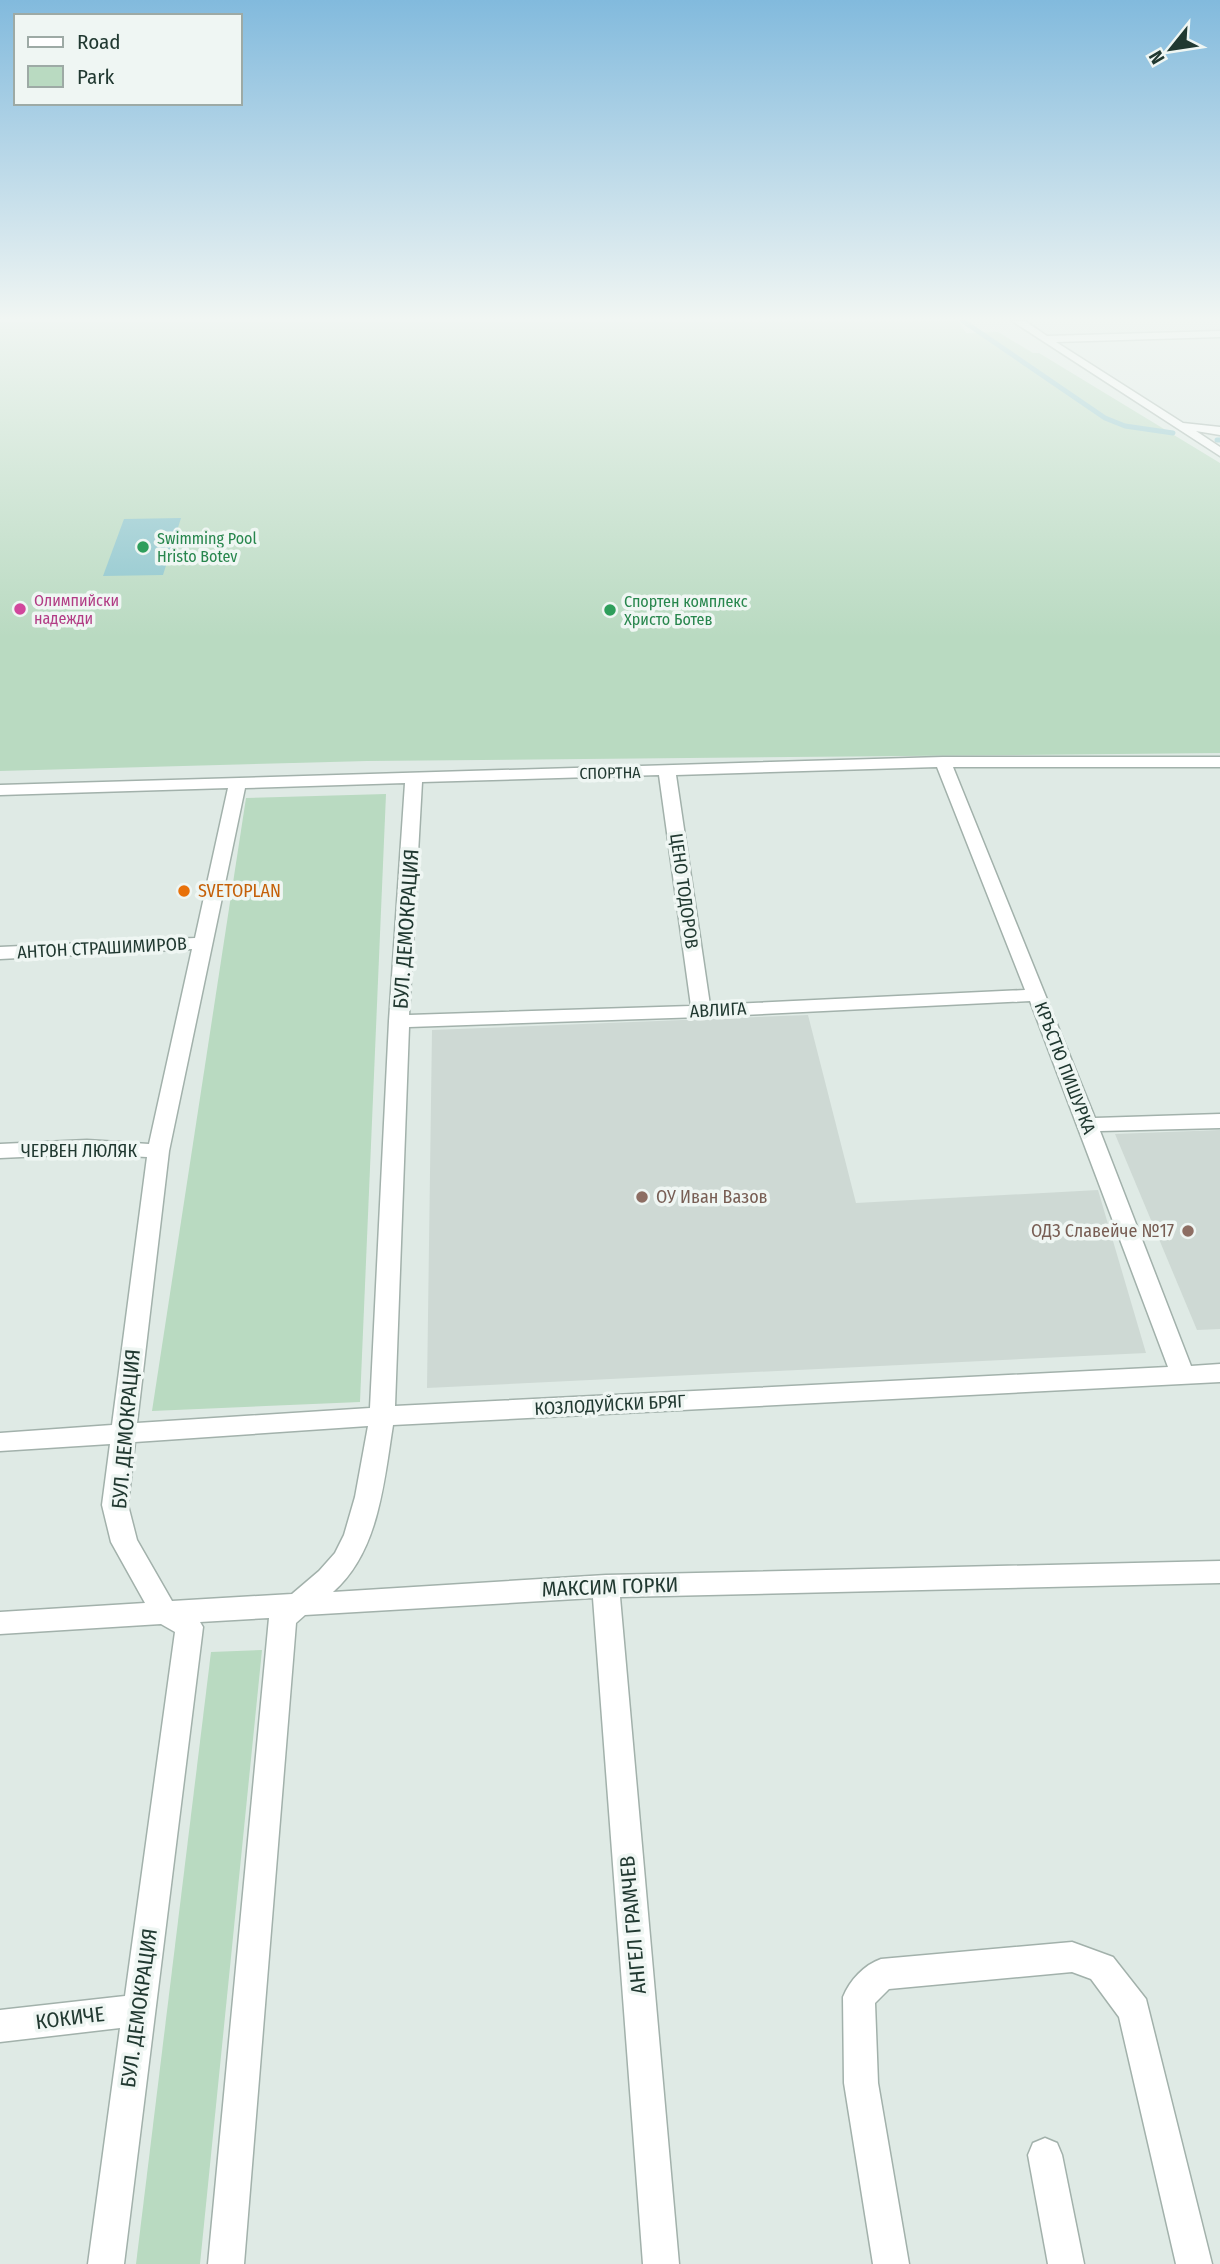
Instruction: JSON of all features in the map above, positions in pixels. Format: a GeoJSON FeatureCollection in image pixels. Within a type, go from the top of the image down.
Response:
{"type":"FeatureCollection","features":[{"type":"Feature","properties":{"kind":"street"},"geometry":{"type":"LineString","coordinates":[[1178,427],[1220,452]]}},
{"type":"Feature","properties":{"kind":"street"},"geometry":{"type":"LineString","coordinates":[[1187,427],[1220,431]]}},
{"type":"Feature","properties":{"kind":"street","name":"СПОРТНА"},"geometry":{"type":"LineString","coordinates":[[0,790],[943,762],[1220,762]]}},
{"type":"Feature","properties":{"kind":"street","name":"КРЪСТЮ ПИШУРКА"},"geometry":{"type":"LineString","coordinates":[[943,762],[1037,995],[1183,1375]]}},
{"type":"Feature","properties":{"kind":"street","name":"ЦЕНО ТОДОРОВ"},"geometry":{"type":"LineString","coordinates":[[667,772],[701,1011]]}},
{"type":"Feature","properties":{"kind":"street","name":"БУЛ. ДЕМОКРАЦИЯ"},"geometry":{"type":"LineString","coordinates":[[226,2264],[283,1618],[329,1579],[345,1560],[357,1535],[368,1497],[382,1416],[399,1021],[414,777]]}},
{"type":"Feature","properties":{"kind":"street","name":"БУЛ. ДЕМОКРАЦИЯ"},"geometry":{"type":"LineString","coordinates":[[106,2264],[189,1628],[163,1612],[152,1587],[124,1542],[115,1505],[158,1152],[238,782]]}},
{"type":"Feature","properties":{"kind":"street","name":"АНТОН СТРАШИМИРОВ"},"geometry":{"type":"LineString","coordinates":[[0,953],[204,943]]}},
{"type":"Feature","properties":{"kind":"street","name":"АВЛИГА"},"geometry":{"type":"LineString","coordinates":[[399,1021],[701,1011],[1037,995]]}},
{"type":"Feature","properties":{"kind":"street"},"geometry":{"type":"LineString","coordinates":[[1087,1125],[1220,1121]]}},
{"type":"Feature","properties":{"kind":"street","name":"ЧЕРВЕН ЛЮЛЯК"},"geometry":{"type":"LineString","coordinates":[[0,1152],[87,1147],[158,1152]]}},
{"type":"Feature","properties":{"kind":"street","name":"КОЗЛОДУЙСКИ БРЯГ"},"geometry":{"type":"LineString","coordinates":[[0,1442],[382,1416],[1220,1373]]}},
{"type":"Feature","properties":{"kind":"street","name":"МАКСИМ ГОРКИ"},"geometry":{"type":"LineString","coordinates":[[0,1623],[606,1586],[1220,1572]]}},
{"type":"Feature","properties":{"kind":"street","name":"АНГЕЛ ГРАМЧЕВ"},"geometry":{"type":"LineString","coordinates":[[606,1586],[660,2264]]}},
{"type":"Feature","properties":{"kind":"street"},"geometry":{"type":"LineString","coordinates":[[891,2264],[862,2083],[859,1997],[881,1974],[1072,1957],[1102,1968],[1134,2010],[1194,2264]]}},
{"type":"Feature","properties":{"kind":"street","name":"КОКИЧЕ"},"geometry":{"type":"LineString","coordinates":[[0,2026],[139,2010]]}},
{"type":"Feature","properties":{"kind":"street"},"geometry":{"type":"LineString","coordinates":[[1045,2155],[1066,2264]]}},
{"type":"Feature","properties":{"kind":"shaded area","name":"ОУ Иван Вазов"},"geometry":{"type":"Polygon","coordinates":[[[808,1015],[856,1203],[1098,1190],[1146,1353],[427,1388],[432,1030],[808,1015]]]}},
{"type":"Feature","properties":{"kind":"shaded area","name":"ОДЗ Славейче №17"},"geometry":{"type":"Polygon","coordinates":[[[1220,1130],[1220,1329],[1197,1330],[1115,1134],[1220,1130]]]}},
{"type":"Feature","properties":{"kind":"green space","name":"Спортен комплекс Христо Ботев"},"geometry":{"type":"Polygon","coordinates":[[[0,427],[1160,427],[1220,463],[1220,753],[367,761],[0,771],[0,427]]]}},
{"type":"Feature","properties":{"kind":"green space"},"geometry":{"type":"Polygon","coordinates":[[[386,794],[360,1402],[152,1411],[246,798],[386,794]]]}},
{"type":"Feature","properties":{"kind":"green space"},"geometry":{"type":"Polygon","coordinates":[[[262,1650],[200,2264],[136,2264],[211,1652],[262,1650]]]}},
{"type":"Feature","properties":{"kind":"water","name":"Swimming Pool Hristo Botev"},"geometry":{"type":"Polygon","coordinates":[[[181,518],[163,575],[103,576],[124,519],[181,518]]]}},
{"type":"Feature","properties":{"kind":"waterway"},"geometry":{"type":"LineString","coordinates":[[1129,427],[1173,433]]}},
{"type":"Feature","properties":{"kind":"place","name":"Swimming Pool Hristo Botev"},"geometry":{"type":"Point","coordinates":[143,547]}},
{"type":"Feature","properties":{"kind":"place","name":"Олимпийски надежди"},"geometry":{"type":"Point","coordinates":[20,609]}},
{"type":"Feature","properties":{"kind":"place","name":"Спортен комплекс Христо Ботев"},"geometry":{"type":"Point","coordinates":[610,610]}},
{"type":"Feature","properties":{"kind":"place","name":"SVETOPLAN"},"geometry":{"type":"Point","coordinates":[184,891]}},
{"type":"Feature","properties":{"kind":"place","name":"ОУ Иван Вазов"},"geometry":{"type":"Point","coordinates":[642,1197]}},
{"type":"Feature","properties":{"kind":"place","name":"ОДЗ Славейче №17"},"geometry":{"type":"Point","coordinates":[1188,1231]}}]}
